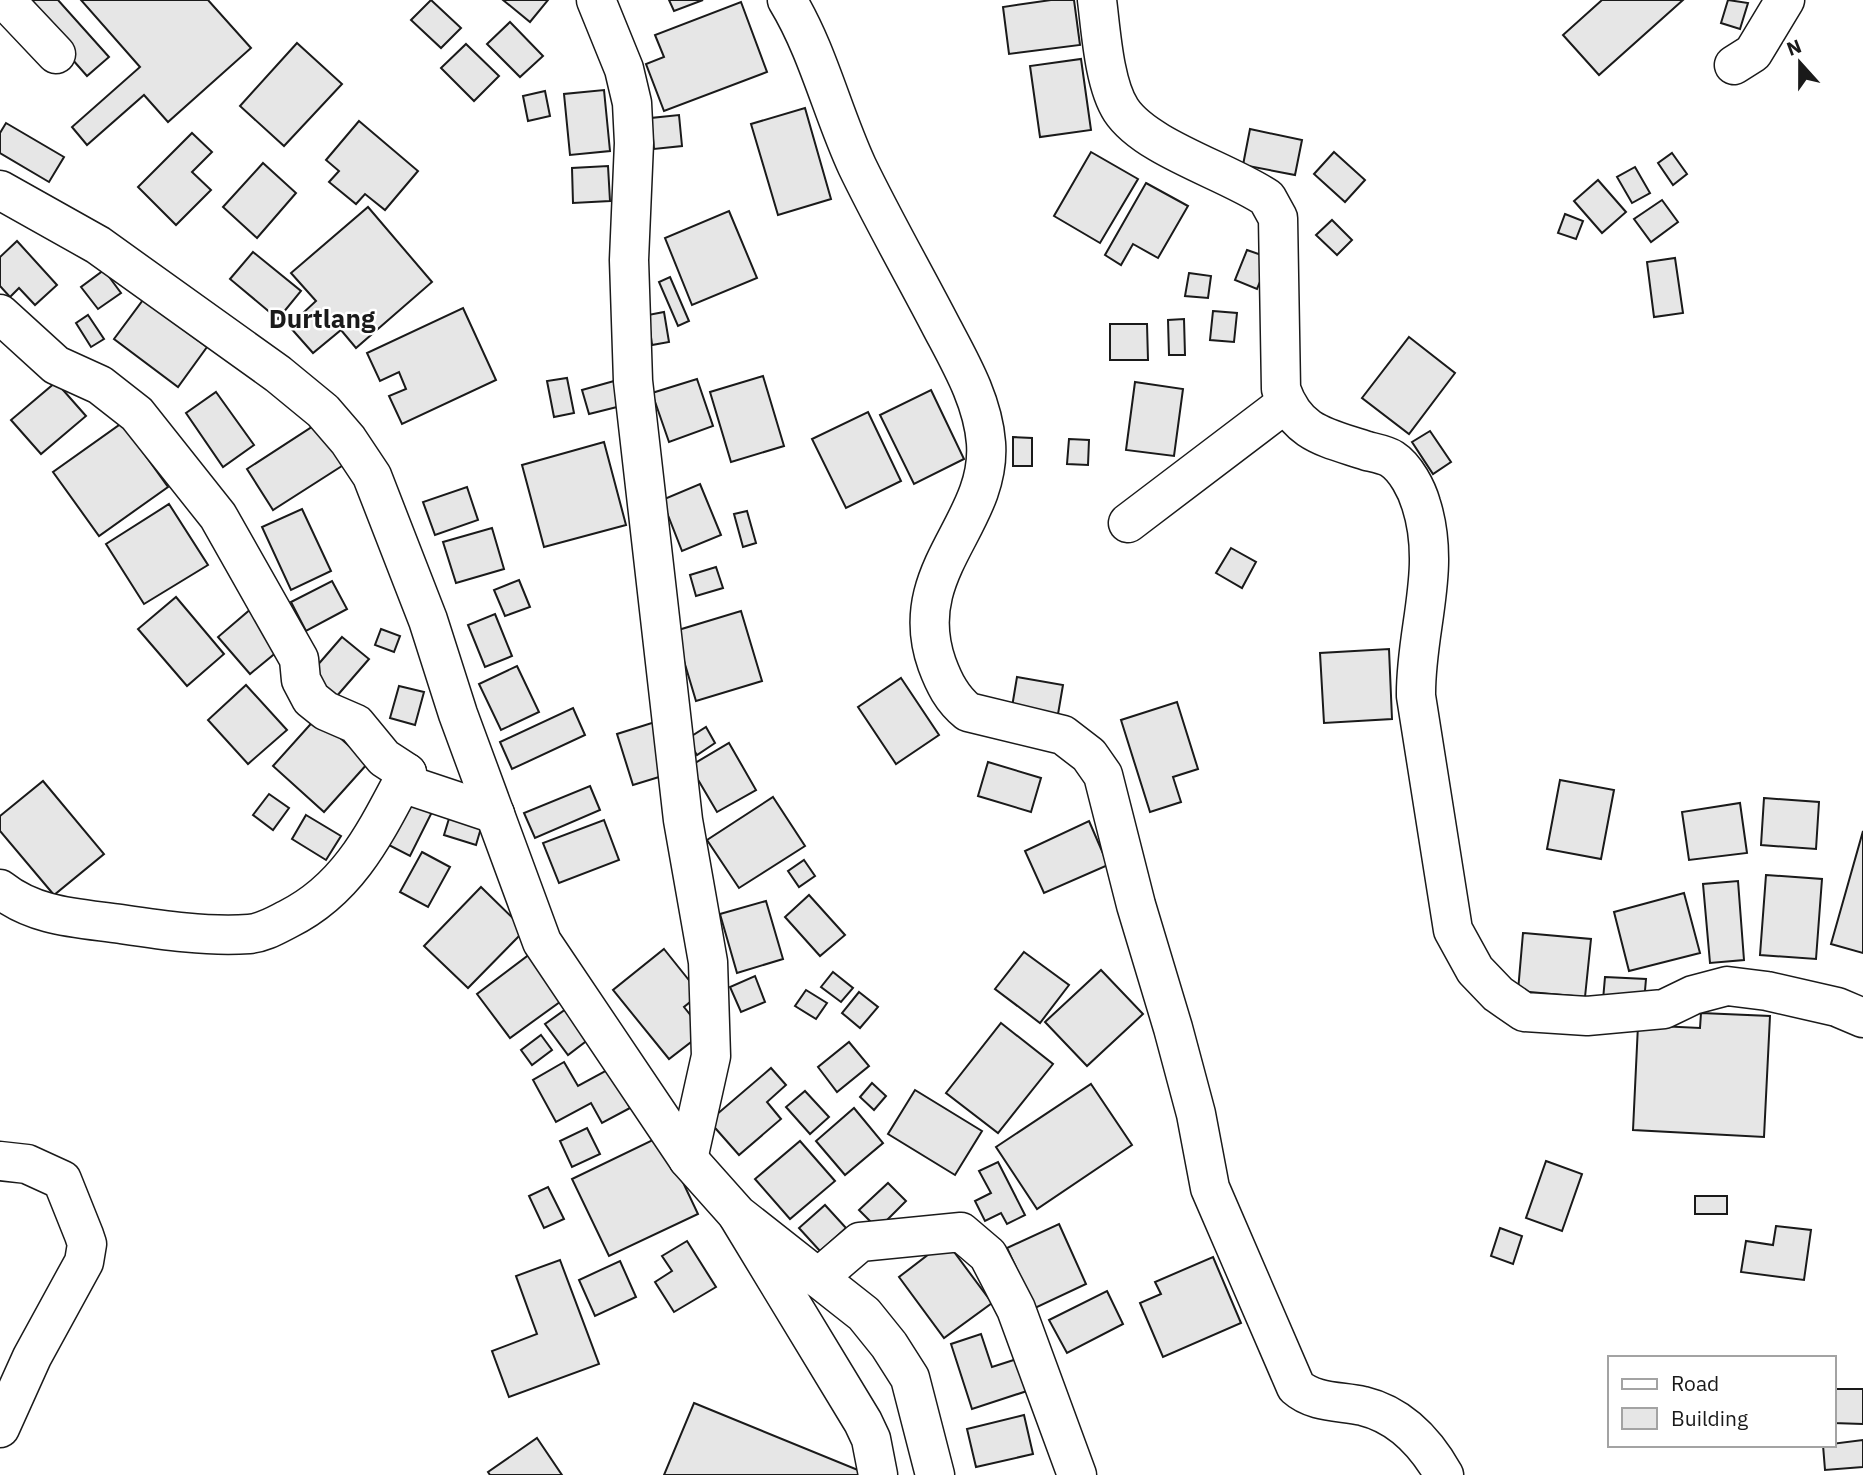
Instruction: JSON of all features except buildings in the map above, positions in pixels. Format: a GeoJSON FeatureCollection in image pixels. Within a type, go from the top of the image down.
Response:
{"type":"FeatureCollection","features":[{"type":"Feature","properties":{"kind":"main road"},"geometry":{"type":"LineString","coordinates":[[5,0],[56,54]]}},
{"type":"Feature","properties":{"kind":"main road"},"geometry":{"type":"LineString","coordinates":[[596,0],[624,69],[632,103],[634,143],[629,260],[633,381],[683,820],[708,962],[711,1056],[688,1159]]}},
{"type":"Feature","properties":{"kind":"main road"},"geometry":{"type":"LineString","coordinates":[[787,0],[811,48],[858,166],[965,372],[982,419],[986,466],[933,588],[929,632],[944,682],[956,703],[968,712],[1063,735],[1076,742],[1103,775],[1136,905],[1174,1028],[1196,1114],[1210,1188],[1296,1387],[1306,1395],[1364,1406],[1388,1415],[1412,1432],[1444,1475]]}},
{"type":"Feature","properties":{"kind":"main road"},"geometry":{"type":"LineString","coordinates":[[1097,0],[1111,85],[1121,110],[1145,134],[1267,198],[1278,218],[1281,389],[1289,411],[1311,432],[1393,459],[1407,476],[1421,503],[1429,544],[1430,584],[1416,670],[1416,696],[1453,930],[1475,970],[1498,994],[1524,1012],[1587,1016],[1664,1009],[1693,995],[1727,986],[1802,999],[1863,1018]]}},
{"type":"Feature","properties":{"kind":"main road"},"geometry":{"type":"LineString","coordinates":[[1734,65],[1753,53],[1785,0]]}},
{"type":"Feature","properties":{"kind":"main road"},"geometry":{"type":"LineString","coordinates":[[0,190],[98,245],[267,366],[323,411],[348,440],[377,488],[428,620],[542,942],[688,1159],[737,1214],[864,1314],[889,1345],[910,1378],[935,1475]]}},
{"type":"Feature","properties":{"kind":"main road"},"geometry":{"type":"LineString","coordinates":[[0,314],[56,365],[100,385],[137,414],[218,516],[299,659],[301,680],[312,699],[326,711],[356,724],[384,758],[407,773]]}},
{"type":"Feature","properties":{"kind":"main road"},"geometry":{"type":"LineString","coordinates":[[1128,523],[1286,403]]}},
{"type":"Feature","properties":{"kind":"main road"},"geometry":{"type":"LineString","coordinates":[[407,773],[408,785],[495,814]]}},
{"type":"Feature","properties":{"kind":"main road"},"geometry":{"type":"LineString","coordinates":[[0,889],[14,901],[38,912],[148,928],[251,934],[268,929],[304,911],[342,881],[372,838],[407,773]]}},
{"type":"Feature","properties":{"kind":"main road"},"geometry":{"type":"LineString","coordinates":[[0,1161],[27,1164],[62,1180],[87,1244],[84,1262],[32,1357],[0,1428]]}},
{"type":"Feature","properties":{"kind":"main road"},"geometry":{"type":"LineString","coordinates":[[737,1214],[863,1422],[871,1439],[878,1475]]}},
{"type":"Feature","properties":{"kind":"main road"},"geometry":{"type":"LineString","coordinates":[[818,1278],[860,1242],[961,1232],[988,1255],[1016,1308],[1077,1475]]}},
{"type":"Feature","properties":{"kind":"district","name":"Durtlang"},"geometry":{"type":"Point","coordinates":[322,318]}}]}
